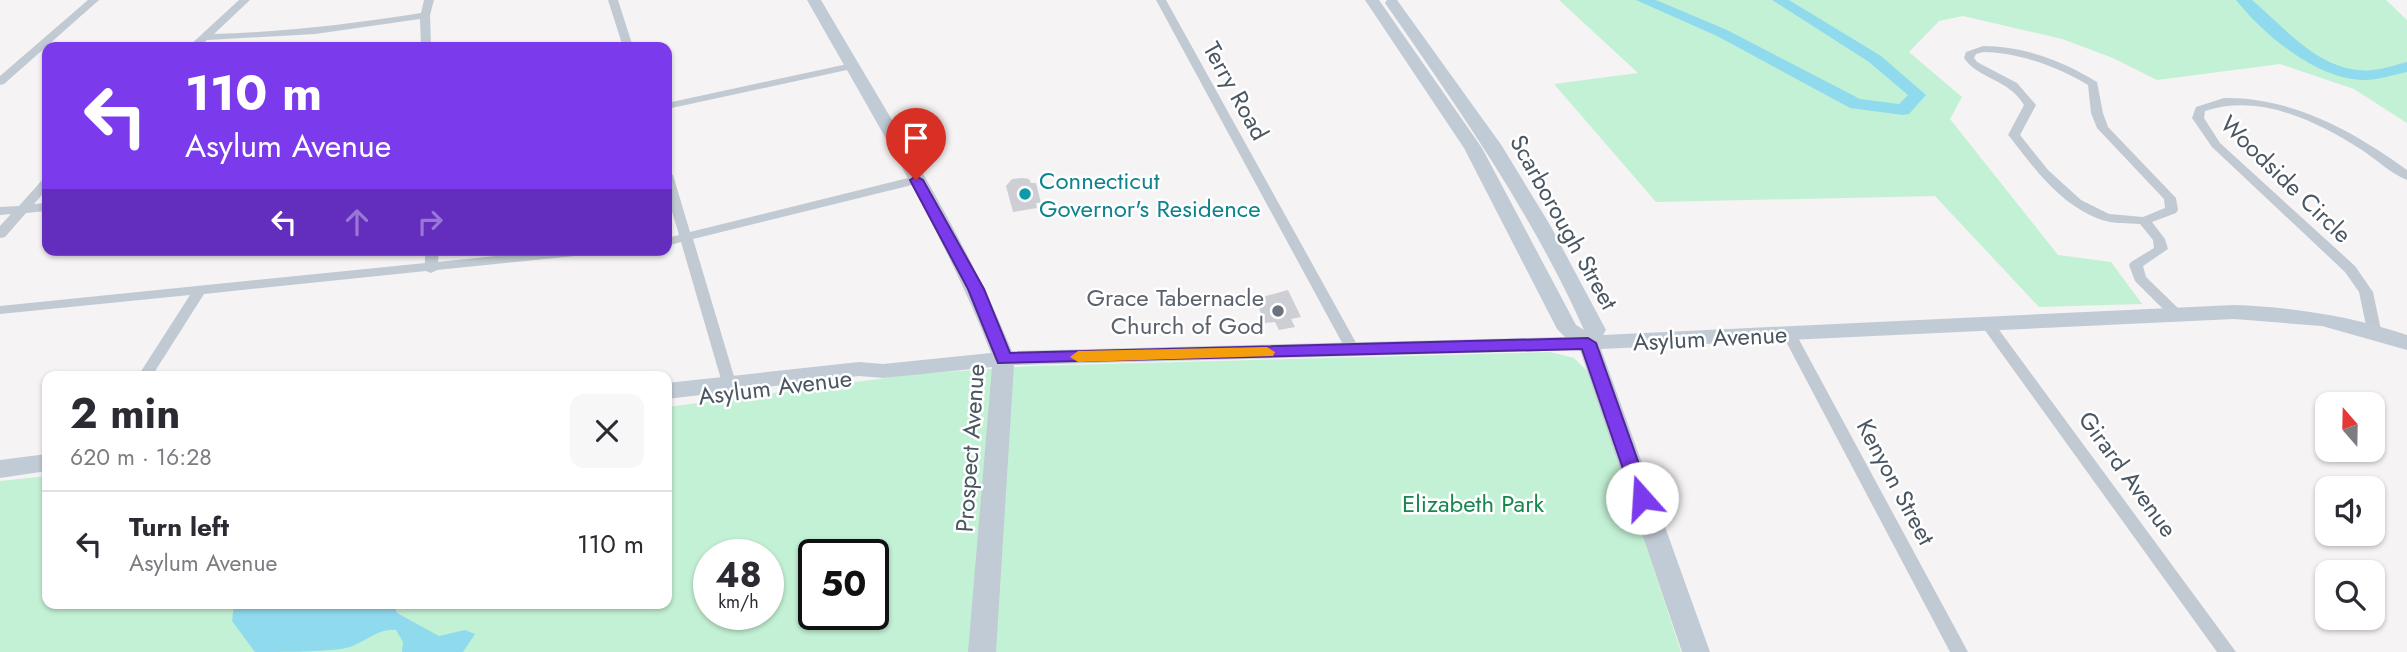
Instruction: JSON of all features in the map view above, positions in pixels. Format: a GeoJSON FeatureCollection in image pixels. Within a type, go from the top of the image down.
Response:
{"type":"FeatureCollection","features":[{"type":"Feature","properties":{"kind":"main road","name":"Prospect Avenue"},"geometry":{"type":"LineString","coordinates":[[814,0],[976,289],[1004,359],[982,652]]}},
{"type":"Feature","properties":{"kind":"main road","name":"Scarborough Street"},"geometry":{"type":"LineString","coordinates":[[1372,0],[1420,52],[1493,146],[1540,225],[1595,330],[1588,343],[1568,329],[1517,227],[1420,52],[1390,0]]}},
{"type":"Feature","properties":{"kind":"main road"},"geometry":{"type":"LineString","coordinates":[[1473,148],[1493,146]]}},
{"type":"Feature","properties":{"kind":"main road"},"geometry":{"type":"LineString","coordinates":[[1517,227],[1540,225]]}},
{"type":"Feature","properties":{"kind":"main road","name":"Asylum Avenue"},"geometry":{"type":"LineString","coordinates":[[672,391],[731,389],[859,378],[883,371],[1004,359],[1588,343],[2177,315],[2287,313],[2374,330],[2407,343]]}},
{"type":"Feature","properties":{"kind":"main road"},"geometry":{"type":"LineString","coordinates":[[1588,343],[1696,652]]}},
{"type":"Feature","properties":{"kind":"main road","name":"Asylum Avenue"},"geometry":{"type":"LineString","coordinates":[[672,399],[731,389]]}},
{"type":"Feature","properties":{"kind":"main road"},"geometry":{"type":"LineString","coordinates":[[0,469],[42,464]]}},
{"type":"Feature","properties":{"kind":"main road"},"geometry":{"type":"LineString","coordinates":[[0,478],[42,473]]}},
{"type":"Feature","properties":{"kind":"street"},"geometry":{"type":"LineString","coordinates":[[46,42],[94,0]]}},
{"type":"Feature","properties":{"kind":"street"},"geometry":{"type":"LineString","coordinates":[[199,42],[245,0]]}},
{"type":"Feature","properties":{"kind":"street"},"geometry":{"type":"LineString","coordinates":[[426,42],[425,15],[429,0]]}},
{"type":"Feature","properties":{"kind":"street"},"geometry":{"type":"LineString","coordinates":[[613,0],[626,42]]}},
{"type":"Feature","properties":{"kind":"street","name":"Terry Road"},"geometry":{"type":"LineString","coordinates":[[1161,0],[1353,350]]}},
{"type":"Feature","properties":{"kind":"street"},"geometry":{"type":"LineString","coordinates":[[205,37],[272,36],[342,30],[425,15]]}},
{"type":"Feature","properties":{"kind":"street"},"geometry":{"type":"LineString","coordinates":[[0,82],[42,45]]}},
{"type":"Feature","properties":{"kind":"street"},"geometry":{"type":"LineString","coordinates":[[2144,221],[2163,216],[2172,210],[2170,198],[2103,128],[2097,113],[2093,84],[2066,70],[2010,51],[1985,48],[1971,52],[1969,58],[1973,64],[2016,86],[2026,96],[2030,105],[2014,135],[2063,193],[2106,217],[2144,221],[2159,239],[2161,249],[2136,265],[2140,278],[2177,315]]}},
{"type":"Feature","properties":{"kind":"street"},"geometry":{"type":"LineString","coordinates":[[672,105],[852,66]]}},
{"type":"Feature","properties":{"kind":"street","name":"Woodside Circle"},"geometry":{"type":"LineString","coordinates":[[2374,330],[2366,292],[2350,269],[2216,145],[2198,118],[2200,109],[2210,103],[2238,100],[2278,107],[2348,137],[2407,176]]}},
{"type":"Feature","properties":{"kind":"street"},"geometry":{"type":"LineString","coordinates":[[672,241],[916,180]]}},
{"type":"Feature","properties":{"kind":"street"},"geometry":{"type":"LineString","coordinates":[[0,234],[42,187]]}},
{"type":"Feature","properties":{"kind":"street"},"geometry":{"type":"LineString","coordinates":[[672,192],[731,389]]}},
{"type":"Feature","properties":{"kind":"street"},"geometry":{"type":"LineString","coordinates":[[0,211],[42,208]]}},
{"type":"Feature","properties":{"kind":"street"},"geometry":{"type":"LineString","coordinates":[[431,269],[432,256]]}},
{"type":"Feature","properties":{"kind":"street"},"geometry":{"type":"LineString","coordinates":[[0,310],[543,256]]}},
{"type":"Feature","properties":{"kind":"street"},"geometry":{"type":"LineString","coordinates":[[148,371],[199,291]]}},
{"type":"Feature","properties":{"kind":"street","name":"Girard Avenue"},"geometry":{"type":"LineString","coordinates":[[1989,326],[2227,652]]}},
{"type":"Feature","properties":{"kind":"street","name":"Kenyon Street"},"geometry":{"type":"LineString","coordinates":[[1789,334],[1959,652]]}},
{"type":"Feature","properties":{"kind":"green space"},"geometry":{"type":"Polygon","coordinates":[[[1559,0],[2386,0],[2407,20],[2407,123],[2354,89],[2280,64],[2157,80],[2113,58],[2062,39],[1963,16],[1939,21],[1909,52],[1962,97],[1950,119],[2058,255],[2111,262],[2142,304],[2039,307],[1935,196],[1656,202],[1554,84],[1638,73],[1559,0]]]}},
{"type":"Feature","properties":{"kind":"green space","name":"Elizabeth Park"},"geometry":{"type":"Polygon","coordinates":[[[1550,352],[1574,358],[1590,374],[1681,652],[0,652],[0,481],[42,477],[42,609],[672,609],[672,406],[916,374],[1032,366],[1550,352]]]}},
{"type":"Feature","properties":{"kind":"water"},"geometry":{"type":"Polygon","coordinates":[[[233,609],[395,609],[397,613],[439,636],[465,630],[475,634],[463,652],[402,652],[403,642],[396,630],[388,630],[349,648],[255,652],[232,621],[233,609]]]}},
{"type":"Feature","properties":{"kind":"building","name":"Connecticut Governor's Residence"},"geometry":{"type":"Polygon","coordinates":[[[1022,178],[1036,183],[1041,203],[1036,203],[1037,208],[1013,212],[1006,186],[1012,179],[1022,178]]]}},
{"type":"Feature","properties":{"kind":"building","name":"Grace Tabernacle Church of God"},"geometry":{"type":"Polygon","coordinates":[[[1288,290],[1301,317],[1291,319],[1295,327],[1279,330],[1275,322],[1265,323],[1255,299],[1288,290]]]}},
{"type":"Feature","properties":{"kind":"waterway"},"geometry":{"type":"LineString","coordinates":[[1643,0],[1722,33],[1856,104],[1903,110],[1918,95],[1875,59],[1779,0]]}},
{"type":"Feature","properties":{"kind":"waterway"},"geometry":{"type":"LineString","coordinates":[[2243,0],[2295,47],[2325,66],[2359,75],[2407,67]]}},
{"type":"Feature","properties":{"kind":"slow traffic"},"geometry":{"type":"LineString","coordinates":[[1078,357],[1267,352]]}},
{"type":"Feature","properties":{"kind":"place","name":"Connecticut Governor's Residence"},"geometry":{"type":"Point","coordinates":[1025,194]}},
{"type":"Feature","properties":{"kind":"place","name":"Grace Tabernacle Church of God"},"geometry":{"type":"Point","coordinates":[1278,311]}},
{"type":"Feature","properties":{"kind":"route"},"geometry":{"type":"LineString","coordinates":[[916,180],[976,289],[1004,359],[1588,343],[1642,498]]}}]}
